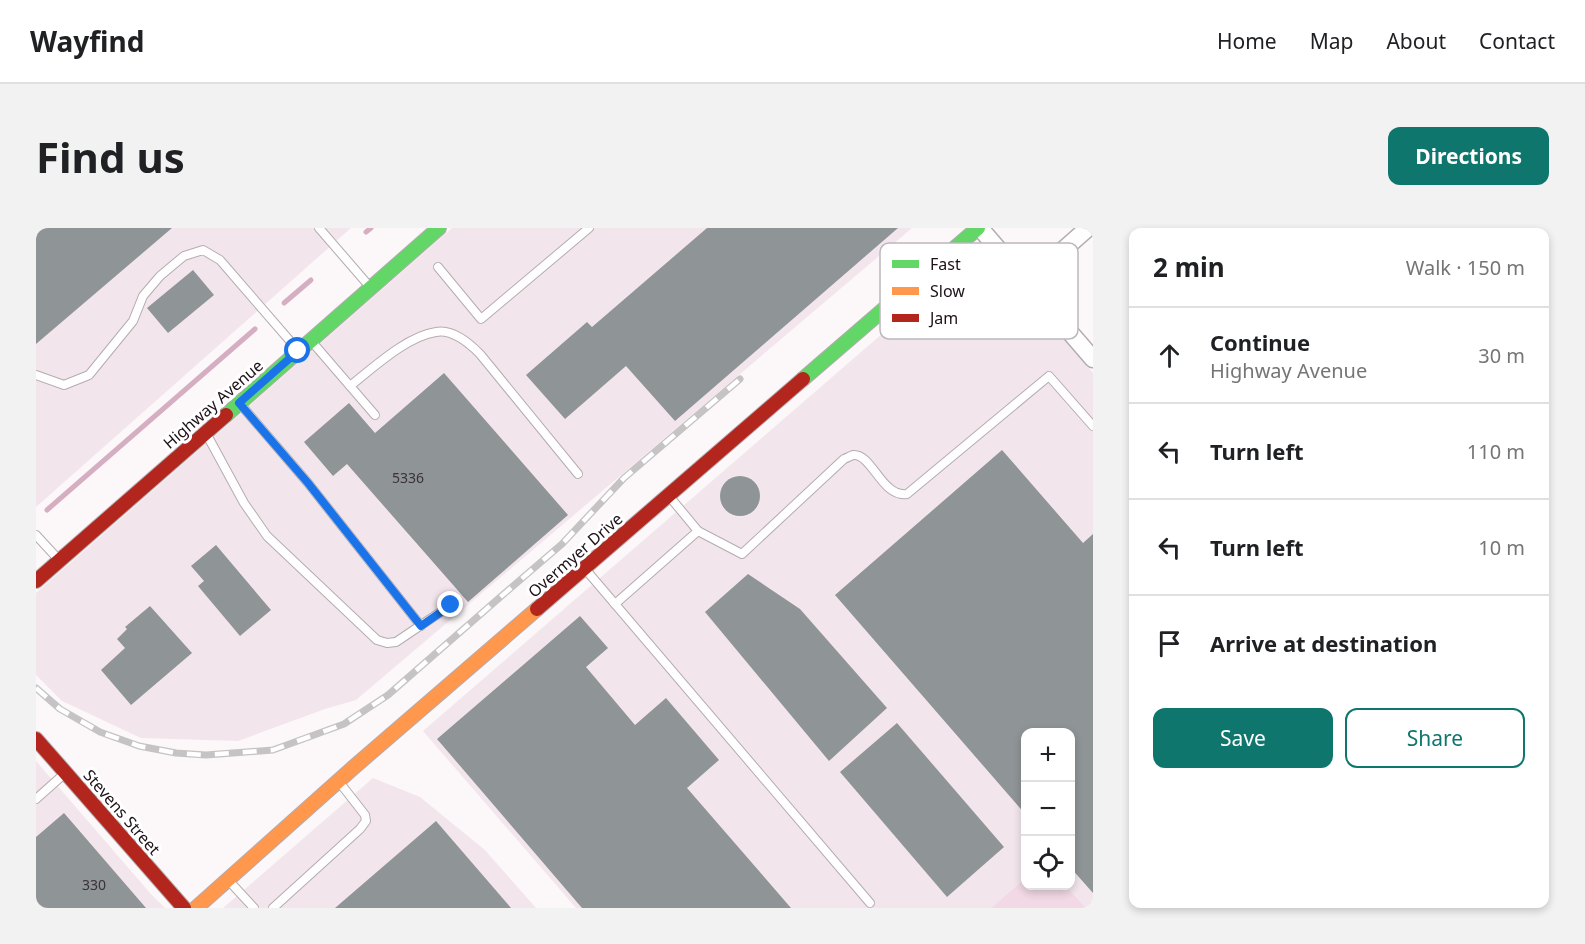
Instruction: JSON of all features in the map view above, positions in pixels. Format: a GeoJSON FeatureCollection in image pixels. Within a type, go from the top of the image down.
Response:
{"type":"FeatureCollection","features":[{"type":"Feature","properties":{"kind":"street","name":"Highway Avenue"},"geometry":{"type":"LineString","coordinates":[[36,580],[439,228]]}},
{"type":"Feature","properties":{"kind":"street"},"geometry":{"type":"LineString","coordinates":[[979,228],[992,243]]}},
{"type":"Feature","properties":{"kind":"street","name":"Overmyer Drive"},"geometry":{"type":"LineString","coordinates":[[962,243],[979,228]]}},
{"type":"Feature","properties":{"kind":"street"},"geometry":{"type":"LineString","coordinates":[[1071,243],[1088,228]]}},
{"type":"Feature","properties":{"kind":"street","name":"Overmyer Drive"},"geometry":{"type":"LineString","coordinates":[[195,908],[338,781],[880,314]]}},
{"type":"Feature","properties":{"kind":"street"},"geometry":{"type":"LineString","coordinates":[[1076,339],[1093,359]]}},
{"type":"Feature","properties":{"kind":"street","name":"Stevens Street"},"geometry":{"type":"LineString","coordinates":[[36,739],[184,908]]}},
{"type":"Feature","properties":{"kind":"lane"},"geometry":{"type":"LineString","coordinates":[[319,228],[371,287]]}},
{"type":"Feature","properties":{"kind":"lane"},"geometry":{"type":"LineString","coordinates":[[438,267],[481,319],[589,228]]}},
{"type":"Feature","properties":{"kind":"lane"},"geometry":{"type":"LineString","coordinates":[[36,375],[64,385],[89,375],[133,321],[143,296],[160,276],[184,256],[203,250],[220,260],[298,351]]}},
{"type":"Feature","properties":{"kind":"lane"},"geometry":{"type":"LineString","coordinates":[[350,386],[414,339],[437,331],[465,340],[480,354],[578,474]]}},
{"type":"Feature","properties":{"kind":"lane"},"geometry":{"type":"LineString","coordinates":[[310,340],[375,415]]}},
{"type":"Feature","properties":{"kind":"lane"},"geometry":{"type":"LineString","coordinates":[[669,496],[699,531],[742,554],[844,459],[854,455],[862,457],[890,489],[900,495],[907,494],[1049,376],[1093,426]]}},
{"type":"Feature","properties":{"kind":"lane"},"geometry":{"type":"LineString","coordinates":[[239,403],[308,483],[421,626]]}},
{"type":"Feature","properties":{"kind":"lane"},"geometry":{"type":"LineString","coordinates":[[206,432],[244,503],[267,536],[371,636],[387,643],[396,642],[451,605]]}},
{"type":"Feature","properties":{"kind":"lane"},"geometry":{"type":"LineString","coordinates":[[615,604],[699,531]]}},
{"type":"Feature","properties":{"kind":"lane"},"geometry":{"type":"LineString","coordinates":[[36,535],[59,561]]}},
{"type":"Feature","properties":{"kind":"lane"},"geometry":{"type":"LineString","coordinates":[[585,568],[870,903]]}},
{"type":"Feature","properties":{"kind":"lane"},"geometry":{"type":"LineString","coordinates":[[36,799],[66,773]]}},
{"type":"Feature","properties":{"kind":"lane"},"geometry":{"type":"LineString","coordinates":[[273,908],[360,830],[366,821],[365,815],[338,781]]}},
{"type":"Feature","properties":{"kind":"lane"},"geometry":{"type":"LineString","coordinates":[[227,879],[254,908]]}},
{"type":"Feature","properties":{"kind":"shaded area"},"geometry":{"type":"Polygon","coordinates":[[[36,228],[351,228],[36,507],[36,228]]]}},
{"type":"Feature","properties":{"kind":"shaded area"},"geometry":{"type":"Polygon","coordinates":[[[452,228],[912,228],[894,243],[880,243],[880,255],[356,700],[238,741],[141,738],[62,701],[36,675],[36,593],[452,228]]]}},
{"type":"Feature","properties":{"kind":"shaded area"},"geometry":{"type":"Polygon","coordinates":[[[880,336],[880,339],[1064,339],[1093,373],[1093,908],[1086,908],[1070,890],[1075,890],[1075,728],[1021,728],[1021,882],[991,908],[576,908],[423,731],[880,336]]]}},
{"type":"Feature","properties":{"kind":"shaded area"},"geometry":{"type":"Polygon","coordinates":[[[36,761],[150,893],[165,908],[36,908],[36,761]]]}},
{"type":"Feature","properties":{"kind":"shaded area"},"geometry":{"type":"Polygon","coordinates":[[[373,778],[420,797],[485,850],[536,908],[223,908],[373,778]]]}},
{"type":"Feature","properties":{"kind":"shaded area"},"geometry":{"type":"Polygon","coordinates":[[[1021,882],[1021,890],[1070,890],[1086,908],[991,908],[1021,882]]]}},
{"type":"Feature","properties":{"kind":"building"},"geometry":{"type":"Polygon","coordinates":[[[36,228],[172,228],[36,344],[36,228]]]}},
{"type":"Feature","properties":{"kind":"building"},"geometry":{"type":"Polygon","coordinates":[[[707,228],[898,228],[675,421],[626,366],[565,419],[526,375],[587,322],[592,327],[707,228]]]}},
{"type":"Feature","properties":{"kind":"building"},"geometry":{"type":"Polygon","coordinates":[[[193,270],[214,295],[168,333],[147,308],[193,270]]]}},
{"type":"Feature","properties":{"kind":"building"},"geometry":{"type":"Polygon","coordinates":[[[444,373],[568,515],[468,602],[347,464],[333,476],[304,442],[349,403],[375,433],[444,373]]]}},
{"type":"Feature","properties":{"kind":"building"},"geometry":{"type":"Polygon","coordinates":[[[1002,450],[1083,543],[1093,534],[1093,893],[1075,873],[1075,728],[1021,728],[1021,809],[835,595],[1002,450]]]}},
{"type":"Feature","properties":{"kind":"building"},"geometry":{"type":"Polygon","coordinates":[[[740,476],[748,477],[754,482],[759,488],[759,504],[754,510],[748,515],[740,516],[732,515],[726,510],[721,504],[720,496],[721,488],[726,482],[732,477],[740,476]]]}},
{"type":"Feature","properties":{"kind":"building"},"geometry":{"type":"Polygon","coordinates":[[[216,545],[271,610],[240,636],[198,586],[204,581],[191,566],[216,545]]]}},
{"type":"Feature","properties":{"kind":"building"},"geometry":{"type":"Polygon","coordinates":[[[748,574],[800,609],[887,708],[829,761],[705,612],[748,574]]]}},
{"type":"Feature","properties":{"kind":"building"},"geometry":{"type":"Polygon","coordinates":[[[150,606],[192,653],[131,705],[101,670],[125,648],[117,639],[127,629],[125,627],[150,606]]]}},
{"type":"Feature","properties":{"kind":"building"},"geometry":{"type":"Polygon","coordinates":[[[580,616],[608,648],[586,667],[635,725],[666,698],[719,760],[687,788],[791,908],[582,908],[437,739],[580,616]]]}},
{"type":"Feature","properties":{"kind":"building"},"geometry":{"type":"Polygon","coordinates":[[[897,723],[1004,847],[947,897],[840,772],[897,723]]]}},
{"type":"Feature","properties":{"kind":"building"},"geometry":{"type":"Polygon","coordinates":[[[64,813],[146,908],[36,908],[36,837],[64,813]]]}},
{"type":"Feature","properties":{"kind":"building"},"geometry":{"type":"Polygon","coordinates":[[[436,821],[511,908],[335,908],[436,821]]]}},
{"type":"Feature","properties":{"kind":"waterway"},"geometry":{"type":"LineString","coordinates":[[366,232],[371,228]]}},
{"type":"Feature","properties":{"kind":"waterway"},"geometry":{"type":"LineString","coordinates":[[284,303],[311,280]]}},
{"type":"Feature","properties":{"kind":"waterway"},"geometry":{"type":"LineString","coordinates":[[47,510],[255,329]]}},
{"type":"Feature","properties":{"kind":"railway"},"geometry":{"type":"LineString","coordinates":[[36,688],[60,709],[100,732],[139,746],[176,753],[206,755],[273,750],[344,724],[388,695],[562,544],[624,478],[740,379]]}},
{"type":"Feature","properties":{"kind":"traffic: fast"},"geometry":{"type":"LineString","coordinates":[[226,415],[439,228]]}},
{"type":"Feature","properties":{"kind":"traffic: fast"},"geometry":{"type":"LineString","coordinates":[[961,243],[978,228]]}},
{"type":"Feature","properties":{"kind":"traffic: fast"},"geometry":{"type":"LineString","coordinates":[[803,379],[880,313]]}},
{"type":"Feature","properties":{"kind":"traffic: slow"},"geometry":{"type":"LineString","coordinates":[[196,908],[354,767],[537,609]]}},
{"type":"Feature","properties":{"kind":"traffic: jam"},"geometry":{"type":"LineString","coordinates":[[537,609],[803,379]]}},
{"type":"Feature","properties":{"kind":"traffic: jam"},"geometry":{"type":"LineString","coordinates":[[36,581],[226,415]]}},
{"type":"Feature","properties":{"kind":"traffic: jam"},"geometry":{"type":"LineString","coordinates":[[36,739],[184,908]]}},
{"type":"Feature","properties":{"kind":"route"},"geometry":{"type":"LineString","coordinates":[[298,351],[239,403],[308,483],[421,626],[451,605]]}}]}
